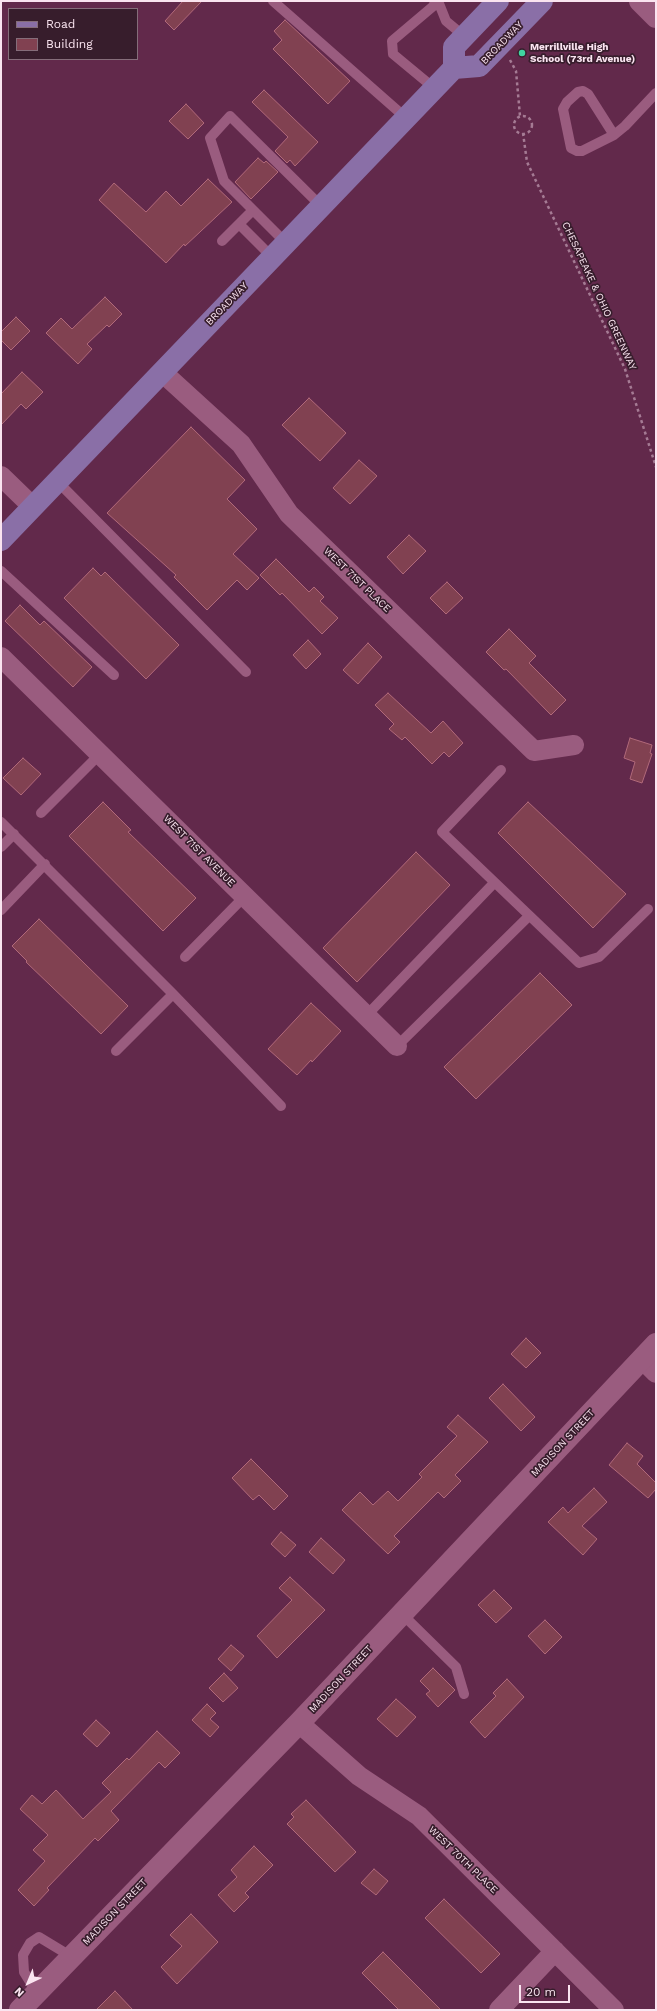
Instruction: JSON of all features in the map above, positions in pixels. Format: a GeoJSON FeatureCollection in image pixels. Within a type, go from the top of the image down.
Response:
{"type":"FeatureCollection","features":[{"type":"Feature","properties":{"kind":"main road"},"geometry":{"type":"LineString","coordinates":[[454,68],[454,47],[498,1]]}},
{"type":"Feature","properties":{"kind":"main road","name":"BROADWAY"},"geometry":{"type":"LineString","coordinates":[[1,540],[454,68],[480,66],[542,1]]}},
{"type":"Feature","properties":{"kind":"street","name":"WEST 71ST PLACE"},"geometry":{"type":"LineString","coordinates":[[162,372],[240,444],[289,514],[534,751],[574,745]]}},
{"type":"Feature","properties":{"kind":"street"},"geometry":{"type":"LineString","coordinates":[[1,476],[32,507]]}},
{"type":"Feature","properties":{"kind":"street","name":"WEST 71ST AVENUE"},"geometry":{"type":"LineString","coordinates":[[1,657],[397,1046]]}},
{"type":"Feature","properties":{"kind":"street","name":"MADISON STREET"},"geometry":{"type":"LineString","coordinates":[[20,2010],[299,1724],[402,1614],[651,1359]]}},
{"type":"Feature","properties":{"kind":"street","name":"WEST 70TH PLACE"},"geometry":{"type":"LineString","coordinates":[[299,1724],[359,1776],[419,1816],[614,2010]]}},
{"type":"Feature","properties":{"kind":"street"},"geometry":{"type":"LineString","coordinates":[[499,2010],[555,1951]]}},
{"type":"Feature","properties":{"kind":"lane"},"geometry":{"type":"LineString","coordinates":[[273,1],[406,118]]}},
{"type":"Feature","properties":{"kind":"lane"},"geometry":{"type":"LineString","coordinates":[[434,88],[393,54],[392,41],[436,2],[446,21],[464,36]]}},
{"type":"Feature","properties":{"kind":"lane"},"geometry":{"type":"LineString","coordinates":[[614,135],[588,94],[583,91],[578,92],[567,102],[564,109],[571,148],[577,151],[582,151],[614,135],[625,126],[656,93]]}},
{"type":"Feature","properties":{"kind":"lane"},"geometry":{"type":"LineString","coordinates":[[279,250],[253,210],[224,181],[210,138],[230,116],[321,206]]}},
{"type":"Feature","properties":{"kind":"lane"},"geometry":{"type":"LineString","coordinates":[[222,241],[253,210]]}},
{"type":"Feature","properties":{"kind":"lane"},"geometry":{"type":"LineString","coordinates":[[240,224],[279,250]]}},
{"type":"Feature","properties":{"kind":"lane"},"geometry":{"type":"LineString","coordinates":[[57,481],[246,672]]}},
{"type":"Feature","properties":{"kind":"lane"},"geometry":{"type":"LineString","coordinates":[[1,571],[114,675]]}},
{"type":"Feature","properties":{"kind":"lane"},"geometry":{"type":"LineString","coordinates":[[41,813],[100,754]]}},
{"type":"Feature","properties":{"kind":"lane"},"geometry":{"type":"LineString","coordinates":[[501,770],[442,832],[578,964],[599,957],[648,909]]}},
{"type":"Feature","properties":{"kind":"lane"},"geometry":{"type":"LineString","coordinates":[[1,822],[45,864],[281,1106]]}},
{"type":"Feature","properties":{"kind":"lane"},"geometry":{"type":"LineString","coordinates":[[1,847],[14,834]]}},
{"type":"Feature","properties":{"kind":"lane"},"geometry":{"type":"LineString","coordinates":[[1,910],[45,864]]}},
{"type":"Feature","properties":{"kind":"lane"},"geometry":{"type":"LineString","coordinates":[[366,1016],[494,883]]}},
{"type":"Feature","properties":{"kind":"lane"},"geometry":{"type":"LineString","coordinates":[[185,957],[245,896]]}},
{"type":"Feature","properties":{"kind":"lane"},"geometry":{"type":"LineString","coordinates":[[397,1046],[529,916]]}},
{"type":"Feature","properties":{"kind":"lane"},"geometry":{"type":"LineString","coordinates":[[116,1050],[173,994]]}},
{"type":"Feature","properties":{"kind":"lane"},"geometry":{"type":"LineString","coordinates":[[402,1614],[456,1667],[464,1694]]}},
{"type":"Feature","properties":{"kind":"lane"},"geometry":{"type":"LineString","coordinates":[[37,1992],[24,1972],[22,1955],[30,1943],[39,1937],[72,1957]]}},
{"type":"Feature","properties":{"kind":"path","name":"CHESAPEAKE & OHIO GREENWAY"},"geometry":{"type":"LineString","coordinates":[[501,44],[516,71],[520,116],[517,118],[514,126],[516,130],[523,133],[527,162],[625,369],[656,467]]}},
{"type":"Feature","properties":{"kind":"path"},"geometry":{"type":"LineString","coordinates":[[520,116],[529,119],[532,123],[528,132],[523,133]]}},
{"type":"Feature","properties":{"kind":"building"},"geometry":{"type":"Polygon","coordinates":[[[183,1],[202,1],[174,30],[165,21],[183,1]]]}},
{"type":"Feature","properties":{"kind":"building"},"geometry":{"type":"Polygon","coordinates":[[[285,20],[350,81],[328,104],[273,49],[282,40],[274,31],[285,20]]]}},
{"type":"Feature","properties":{"kind":"building"},"geometry":{"type":"Polygon","coordinates":[[[264,90],[318,142],[295,166],[290,160],[287,163],[275,151],[288,137],[252,102],[264,90]]]}},
{"type":"Feature","properties":{"kind":"building"},"geometry":{"type":"Polygon","coordinates":[[[186,104],[204,123],[188,139],[169,121],[186,104]]]}},
{"type":"Feature","properties":{"kind":"building"},"geometry":{"type":"Polygon","coordinates":[[[258,158],[264,163],[266,161],[278,172],[251,199],[235,182],[258,158]]]}},
{"type":"Feature","properties":{"kind":"building"},"geometry":{"type":"Polygon","coordinates":[[[208,179],[232,202],[185,246],[184,244],[166,263],[99,200],[114,183],[146,212],[166,191],[181,206],[208,179]]]}},
{"type":"Feature","properties":{"kind":"building"},"geometry":{"type":"Polygon","coordinates":[[[105,297],[122,314],[109,327],[107,325],[87,344],[92,349],[78,364],[46,333],[61,318],[72,329],[105,297]]]}},
{"type":"Feature","properties":{"kind":"building"},"geometry":{"type":"Polygon","coordinates":[[[16,317],[30,331],[11,350],[1,340],[1,332],[16,317]]]}},
{"type":"Feature","properties":{"kind":"building"},"geometry":{"type":"Polygon","coordinates":[[[22,372],[43,392],[26,409],[21,404],[1,425],[1,394],[22,372]]]}},
{"type":"Feature","properties":{"kind":"building"},"geometry":{"type":"Polygon","coordinates":[[[309,398],[346,433],[320,461],[282,425],[309,398]]]}},
{"type":"Feature","properties":{"kind":"building"},"geometry":{"type":"Polygon","coordinates":[[[191,427],[245,480],[227,499],[257,529],[233,554],[259,578],[247,590],[237,580],[207,610],[174,577],[176,575],[107,513],[191,427]]]}},
{"type":"Feature","properties":{"kind":"building"},"geometry":{"type":"Polygon","coordinates":[[[359,460],[377,476],[350,504],[333,488],[359,460]]]}},
{"type":"Feature","properties":{"kind":"building"},"geometry":{"type":"Polygon","coordinates":[[[409,535],[426,551],[403,574],[387,557],[409,535]]]}},
{"type":"Feature","properties":{"kind":"building"},"geometry":{"type":"Polygon","coordinates":[[[276,559],[309,592],[314,587],[324,597],[320,601],[338,618],[322,634],[282,593],[280,595],[260,575],[276,559]]]}},
{"type":"Feature","properties":{"kind":"building"},"geometry":{"type":"Polygon","coordinates":[[[93,568],[101,576],[105,572],[179,645],[146,679],[64,598],[93,568]]]}},
{"type":"Feature","properties":{"kind":"building"},"geometry":{"type":"Polygon","coordinates":[[[447,582],[463,598],[446,614],[430,598],[447,582]]]}},
{"type":"Feature","properties":{"kind":"building"},"geometry":{"type":"Polygon","coordinates":[[[20,605],[40,625],[44,621],[92,667],[73,687],[5,621],[20,605]]]}},
{"type":"Feature","properties":{"kind":"building"},"geometry":{"type":"Polygon","coordinates":[[[509,629],[536,656],[529,663],[566,700],[551,715],[506,669],[504,670],[486,652],[509,629]]]}},
{"type":"Feature","properties":{"kind":"building"},"geometry":{"type":"Polygon","coordinates":[[[308,640],[321,654],[306,669],[293,655],[308,640]]]}},
{"type":"Feature","properties":{"kind":"building"},"geometry":{"type":"Polygon","coordinates":[[[368,643],[382,657],[358,684],[343,670],[368,643]]]}},
{"type":"Feature","properties":{"kind":"building"},"geometry":{"type":"Polygon","coordinates":[[[388,693],[431,733],[443,721],[463,743],[449,757],[444,752],[432,764],[405,737],[402,740],[389,729],[394,724],[375,705],[388,693]]]}},
{"type":"Feature","properties":{"kind":"building"},"geometry":{"type":"Polygon","coordinates":[[[630,738],[652,745],[650,753],[652,754],[642,783],[630,779],[635,762],[624,758],[630,738]]]}},
{"type":"Feature","properties":{"kind":"building"},"geometry":{"type":"Polygon","coordinates":[[[23,758],[41,774],[21,795],[3,778],[23,758]]]}},
{"type":"Feature","properties":{"kind":"building"},"geometry":{"type":"Polygon","coordinates":[[[103,802],[131,830],[128,832],[196,898],[163,931],[69,836],[103,802]]]}},
{"type":"Feature","properties":{"kind":"building"},"geometry":{"type":"Polygon","coordinates":[[[528,802],[626,894],[593,928],[498,833],[528,802]]]}},
{"type":"Feature","properties":{"kind":"building"},"geometry":{"type":"Polygon","coordinates":[[[416,852],[450,885],[357,982],[323,948],[416,852]]]}},
{"type":"Feature","properties":{"kind":"building"},"geometry":{"type":"Polygon","coordinates":[[[39,919],[128,1006],[101,1034],[26,962],[27,961],[12,946],[39,919]]]}},
{"type":"Feature","properties":{"kind":"building"},"geometry":{"type":"Polygon","coordinates":[[[540,973],[572,1005],[476,1099],[444,1067],[540,973]]]}},
{"type":"Feature","properties":{"kind":"building"},"geometry":{"type":"Polygon","coordinates":[[[311,1003],[341,1031],[312,1062],[311,1060],[297,1075],[268,1049],[311,1003]]]}},
{"type":"Feature","properties":{"kind":"building"},"geometry":{"type":"Polygon","coordinates":[[[526,1338],[541,1353],[526,1368],[511,1354],[526,1338]]]}},
{"type":"Feature","properties":{"kind":"building"},"geometry":{"type":"Polygon","coordinates":[[[503,1384],[535,1417],[521,1431],[489,1398],[503,1384]]]}},
{"type":"Feature","properties":{"kind":"building"},"geometry":{"type":"Polygon","coordinates":[[[458,1415],[488,1442],[455,1475],[461,1481],[444,1498],[438,1492],[394,1536],[400,1542],[388,1554],[342,1510],[360,1492],[373,1505],[388,1491],[398,1501],[422,1477],[419,1474],[457,1436],[447,1427],[458,1415]]]}},
{"type":"Feature","properties":{"kind":"building"},"geometry":{"type":"Polygon","coordinates":[[[627,1443],[643,1456],[637,1464],[656,1483],[656,1489],[648,1498],[609,1465],[627,1443]]]}},
{"type":"Feature","properties":{"kind":"building"},"geometry":{"type":"Polygon","coordinates":[[[251,1459],[288,1496],[274,1510],[259,1495],[253,1500],[232,1478],[251,1459]]]}},
{"type":"Feature","properties":{"kind":"building"},"geometry":{"type":"Polygon","coordinates":[[[594,1488],[607,1502],[582,1526],[597,1539],[583,1555],[548,1522],[563,1507],[568,1513],[594,1488]]]}},
{"type":"Feature","properties":{"kind":"building"},"geometry":{"type":"Polygon","coordinates":[[[281,1532],[296,1545],[285,1557],[271,1544],[281,1532]]]}},
{"type":"Feature","properties":{"kind":"building"},"geometry":{"type":"Polygon","coordinates":[[[321,1538],[345,1560],[333,1574],[309,1552],[321,1538]]]}},
{"type":"Feature","properties":{"kind":"building"},"geometry":{"type":"Polygon","coordinates":[[[290,1577],[325,1610],[277,1658],[257,1636],[292,1600],[279,1588],[290,1577]]]}},
{"type":"Feature","properties":{"kind":"building"},"geometry":{"type":"Polygon","coordinates":[[[494,1590],[512,1608],[496,1623],[478,1605],[494,1590]]]}},
{"type":"Feature","properties":{"kind":"building"},"geometry":{"type":"Polygon","coordinates":[[[545,1620],[562,1637],[545,1654],[528,1636],[545,1620]]]}},
{"type":"Feature","properties":{"kind":"building"},"geometry":{"type":"Polygon","coordinates":[[[231,1645],[244,1656],[231,1671],[218,1659],[231,1645]]]}},
{"type":"Feature","properties":{"kind":"building"},"geometry":{"type":"Polygon","coordinates":[[[433,1668],[455,1690],[438,1707],[426,1694],[430,1691],[420,1681],[433,1668]]]}},
{"type":"Feature","properties":{"kind":"building"},"geometry":{"type":"Polygon","coordinates":[[[224,1673],[238,1688],[223,1702],[209,1688],[224,1673]]]}},
{"type":"Feature","properties":{"kind":"building"},"geometry":{"type":"Polygon","coordinates":[[[507,1679],[524,1697],[485,1738],[470,1722],[496,1696],[493,1693],[507,1679]]]}},
{"type":"Feature","properties":{"kind":"building"},"geometry":{"type":"Polygon","coordinates":[[[396,1699],[416,1717],[397,1737],[377,1719],[396,1699]]]}},
{"type":"Feature","properties":{"kind":"building"},"geometry":{"type":"Polygon","coordinates":[[[207,1704],[216,1713],[210,1719],[219,1727],[210,1737],[192,1720],[207,1704]]]}},
{"type":"Feature","properties":{"kind":"building"},"geometry":{"type":"Polygon","coordinates":[[[96,1720],[110,1733],[97,1747],[83,1734],[96,1720]]]}},
{"type":"Feature","properties":{"kind":"building"},"geometry":{"type":"Polygon","coordinates":[[[157,1731],[180,1753],[165,1768],[159,1762],[111,1811],[119,1820],[98,1841],[95,1838],[47,1888],[49,1890],[34,1906],[18,1890],[45,1861],[33,1850],[48,1835],[20,1809],[32,1795],[42,1804],[56,1790],[83,1819],[111,1792],[102,1783],[127,1758],[129,1760],[157,1731]]]}},
{"type":"Feature","properties":{"kind":"building"},"geometry":{"type":"Polygon","coordinates":[[[306,1800],[356,1852],[335,1872],[287,1824],[294,1817],[291,1814],[306,1800]]]}},
{"type":"Feature","properties":{"kind":"building"},"geometry":{"type":"Polygon","coordinates":[[[254,1846],[273,1865],[245,1893],[249,1897],[234,1912],[218,1895],[237,1877],[231,1870],[254,1846]]]}},
{"type":"Feature","properties":{"kind":"building"},"geometry":{"type":"Polygon","coordinates":[[[374,1869],[388,1881],[376,1895],[361,1883],[374,1869]]]}},
{"type":"Feature","properties":{"kind":"building"},"geometry":{"type":"Polygon","coordinates":[[[444,1899],[500,1954],[481,1973],[425,1918],[444,1899]]]}},
{"type":"Feature","properties":{"kind":"building"},"geometry":{"type":"Polygon","coordinates":[[[191,1914],[218,1942],[177,1984],[161,1967],[182,1946],[170,1935],[191,1914]]]}},
{"type":"Feature","properties":{"kind":"building"},"geometry":{"type":"Polygon","coordinates":[[[383,1952],[441,2010],[399,2010],[362,1973],[383,1952]]]}},
{"type":"Feature","properties":{"kind":"building"},"geometry":{"type":"Polygon","coordinates":[[[115,1991],[133,2010],[96,2010],[115,1991]]]}},
{"type":"Feature","properties":{"kind":"place","name":"Merrillville High School (73rd Avenue)"},"geometry":{"type":"Point","coordinates":[522,53]}}]}
